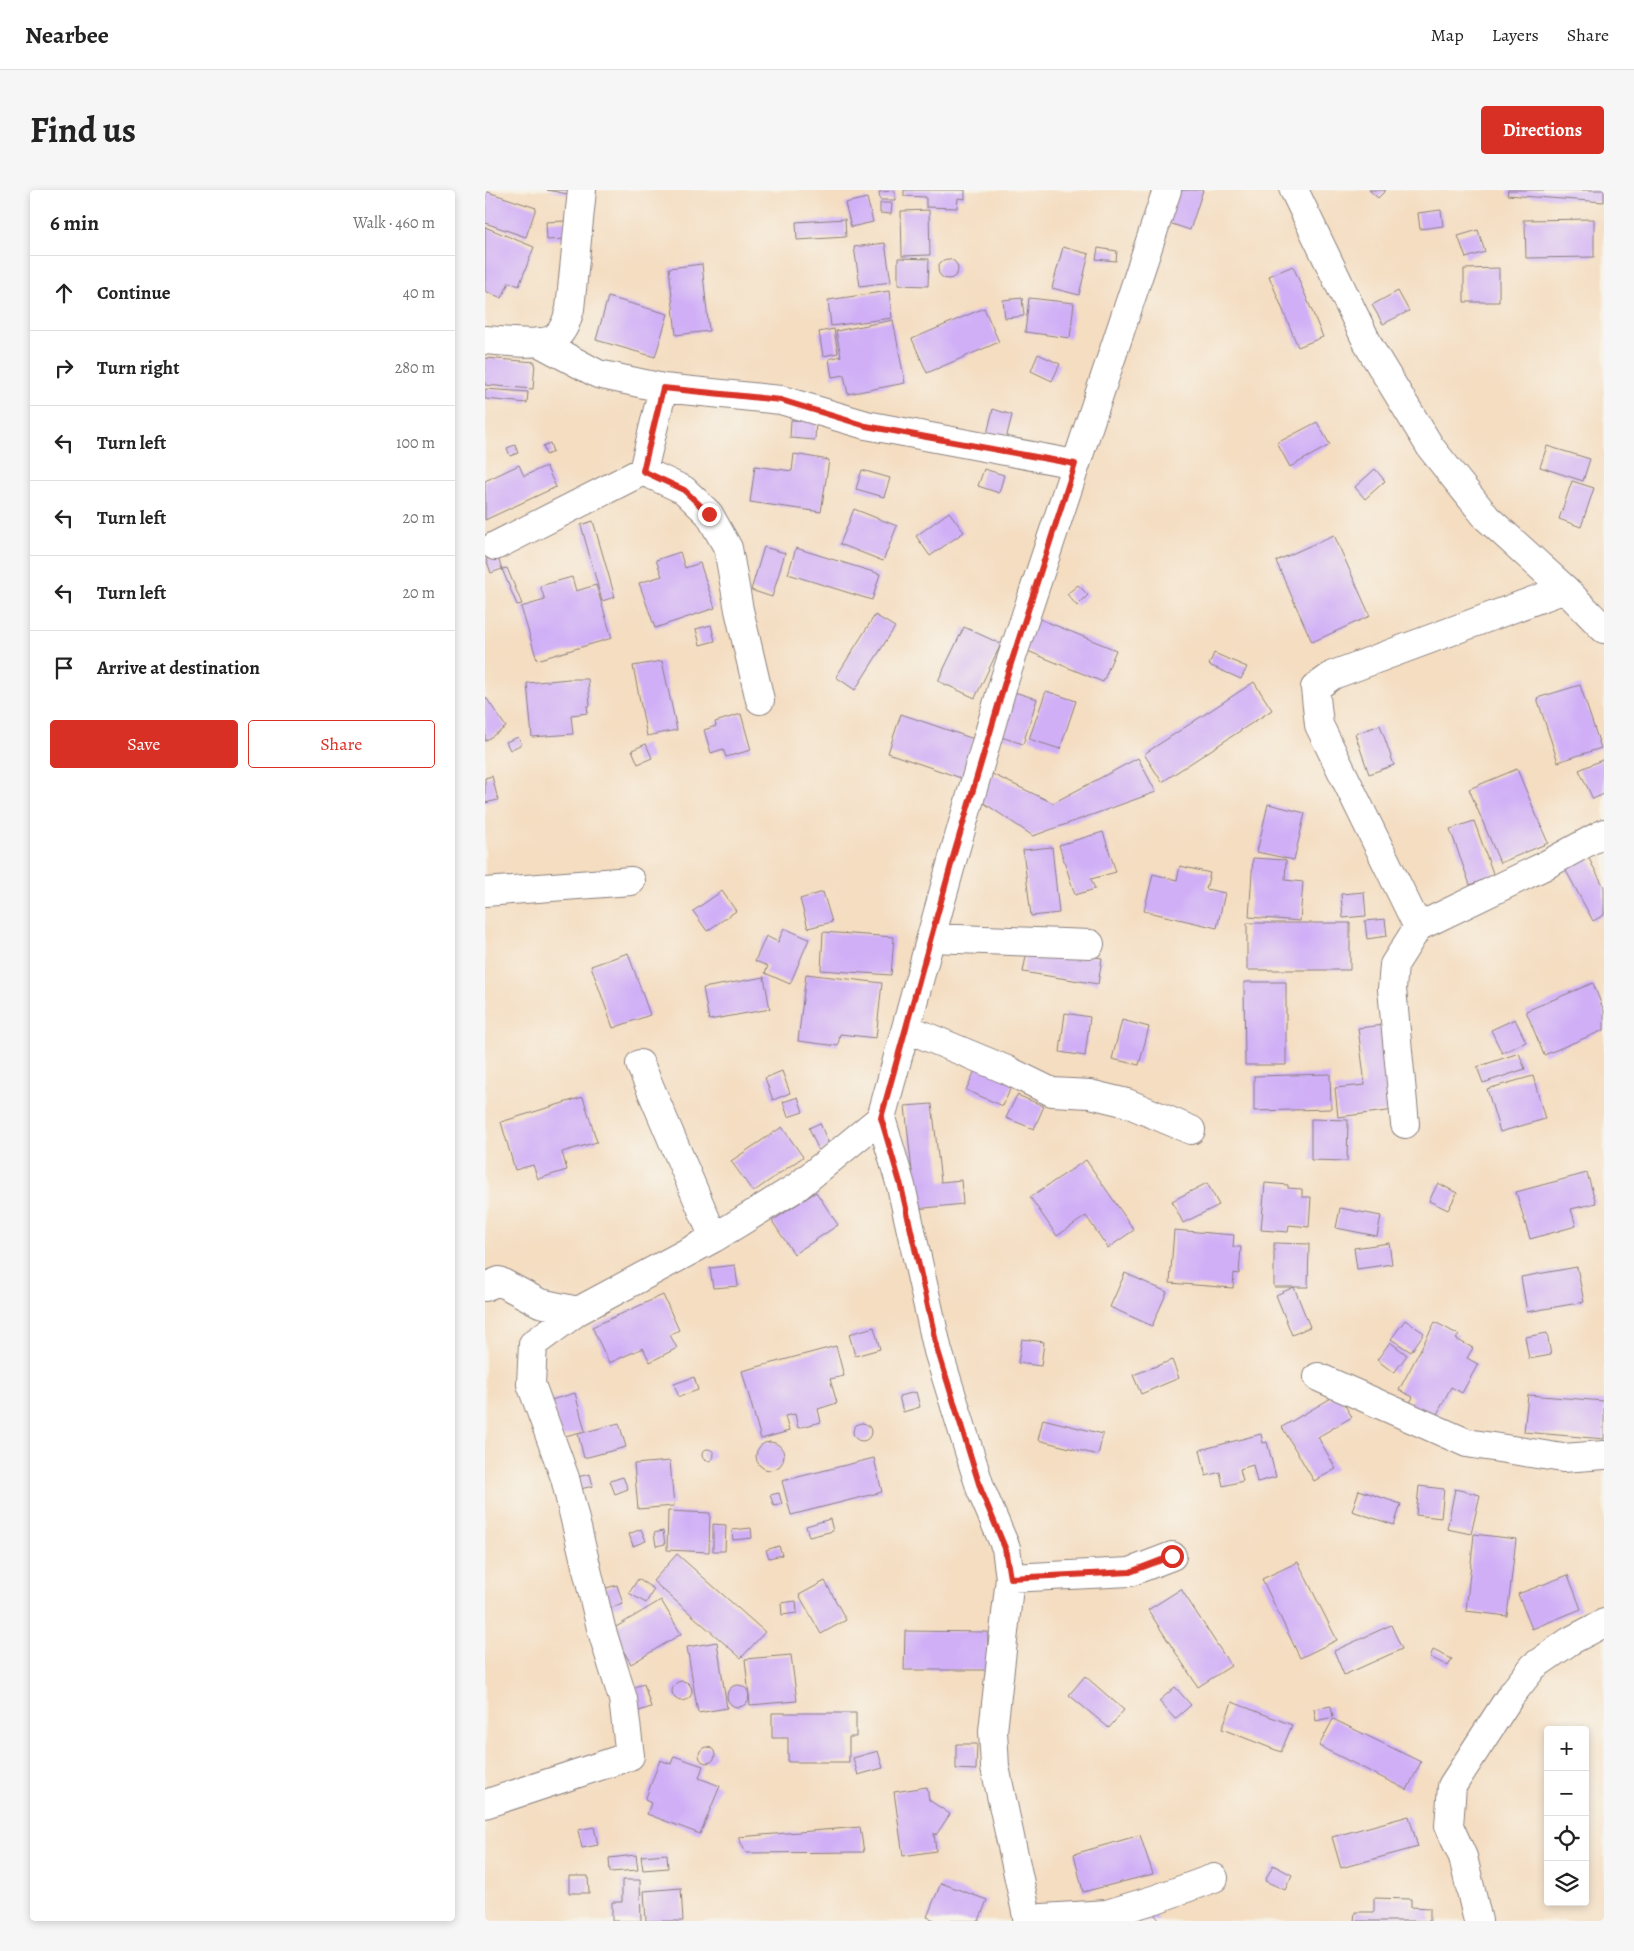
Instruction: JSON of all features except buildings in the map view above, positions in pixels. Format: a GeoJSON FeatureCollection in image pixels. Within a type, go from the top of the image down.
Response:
{"type":"FeatureCollection","features":[{"type":"Feature","properties":{"kind":"street"},"geometry":{"type":"LineString","coordinates":[[485,340],[538,342],[555,338],[566,324],[571,309],[582,190]]}},
{"type":"Feature","properties":{"kind":"street"},"geometry":{"type":"LineString","coordinates":[[1167,190],[1075,464],[1005,682],[881,1118],[901,1186],[938,1351],[981,1490],[1005,1548],[1010,1578],[993,1731],[995,1767],[1027,1920],[1107,1914],[1214,1878]]}},
{"type":"Feature","properties":{"kind":"street"},"geometry":{"type":"LineString","coordinates":[[1294,190],[1370,348],[1431,448],[1487,518],[1565,589],[1604,629]]}},
{"type":"Feature","properties":{"kind":"street"},"geometry":{"type":"LineString","coordinates":[[538,342],[598,374],[663,388],[781,400],[866,426],[1075,464]]}},
{"type":"Feature","properties":{"kind":"street"},"geometry":{"type":"LineString","coordinates":[[495,546],[643,471],[663,388]]}},
{"type":"Feature","properties":{"kind":"street"},"geometry":{"type":"LineString","coordinates":[[643,471],[684,490],[709,514],[728,548],[739,610],[760,700]]}},
{"type":"Feature","properties":{"kind":"street"},"geometry":{"type":"LineString","coordinates":[[1418,927],[1319,725],[1315,688],[1333,674],[1565,589]]}},
{"type":"Feature","properties":{"kind":"street"},"geometry":{"type":"LineString","coordinates":[[1405,1124],[1391,989],[1394,965],[1418,927],[1542,867],[1604,832]]}},
{"type":"Feature","properties":{"kind":"street"},"geometry":{"type":"LineString","coordinates":[[485,892],[631,881]]}},
{"type":"Feature","properties":{"kind":"street"},"geometry":{"type":"LineString","coordinates":[[931,938],[1090,944]]}},
{"type":"Feature","properties":{"kind":"street"},"geometry":{"type":"LineString","coordinates":[[906,1028],[1007,1070],[1052,1092],[1090,1094],[1127,1103],[1191,1130]]}},
{"type":"Feature","properties":{"kind":"street"},"geometry":{"type":"LineString","coordinates":[[640,1064],[714,1238]]}},
{"type":"Feature","properties":{"kind":"street"},"geometry":{"type":"LineString","coordinates":[[485,1804],[630,1756],[623,1699],[601,1628],[565,1478],[531,1384],[533,1344],[578,1311],[714,1238],[797,1187],[881,1118]]}},
{"type":"Feature","properties":{"kind":"street"},"geometry":{"type":"LineString","coordinates":[[485,1287],[499,1281],[540,1303],[578,1311]]}},
{"type":"Feature","properties":{"kind":"street"},"geometry":{"type":"LineString","coordinates":[[1318,1377],[1467,1443],[1563,1458],[1604,1455]]}},
{"type":"Feature","properties":{"kind":"street"},"geometry":{"type":"LineString","coordinates":[[1010,1578],[1130,1572],[1172,1556]]}},
{"type":"Feature","properties":{"kind":"street"},"geometry":{"type":"LineString","coordinates":[[1478,1921],[1463,1856],[1449,1826],[1452,1786],[1511,1695],[1535,1666],[1570,1641],[1604,1623]]}},
{"type":"Feature","properties":{"kind":"route"},"geometry":{"type":"LineString","coordinates":[[709,514],[684,490],[643,471],[663,388],[781,400],[866,426],[1075,464],[1005,682],[954,854],[881,1118],[901,1186],[938,1351],[981,1490],[1005,1548],[1010,1578],[1130,1572],[1172,1556]]}}]}
